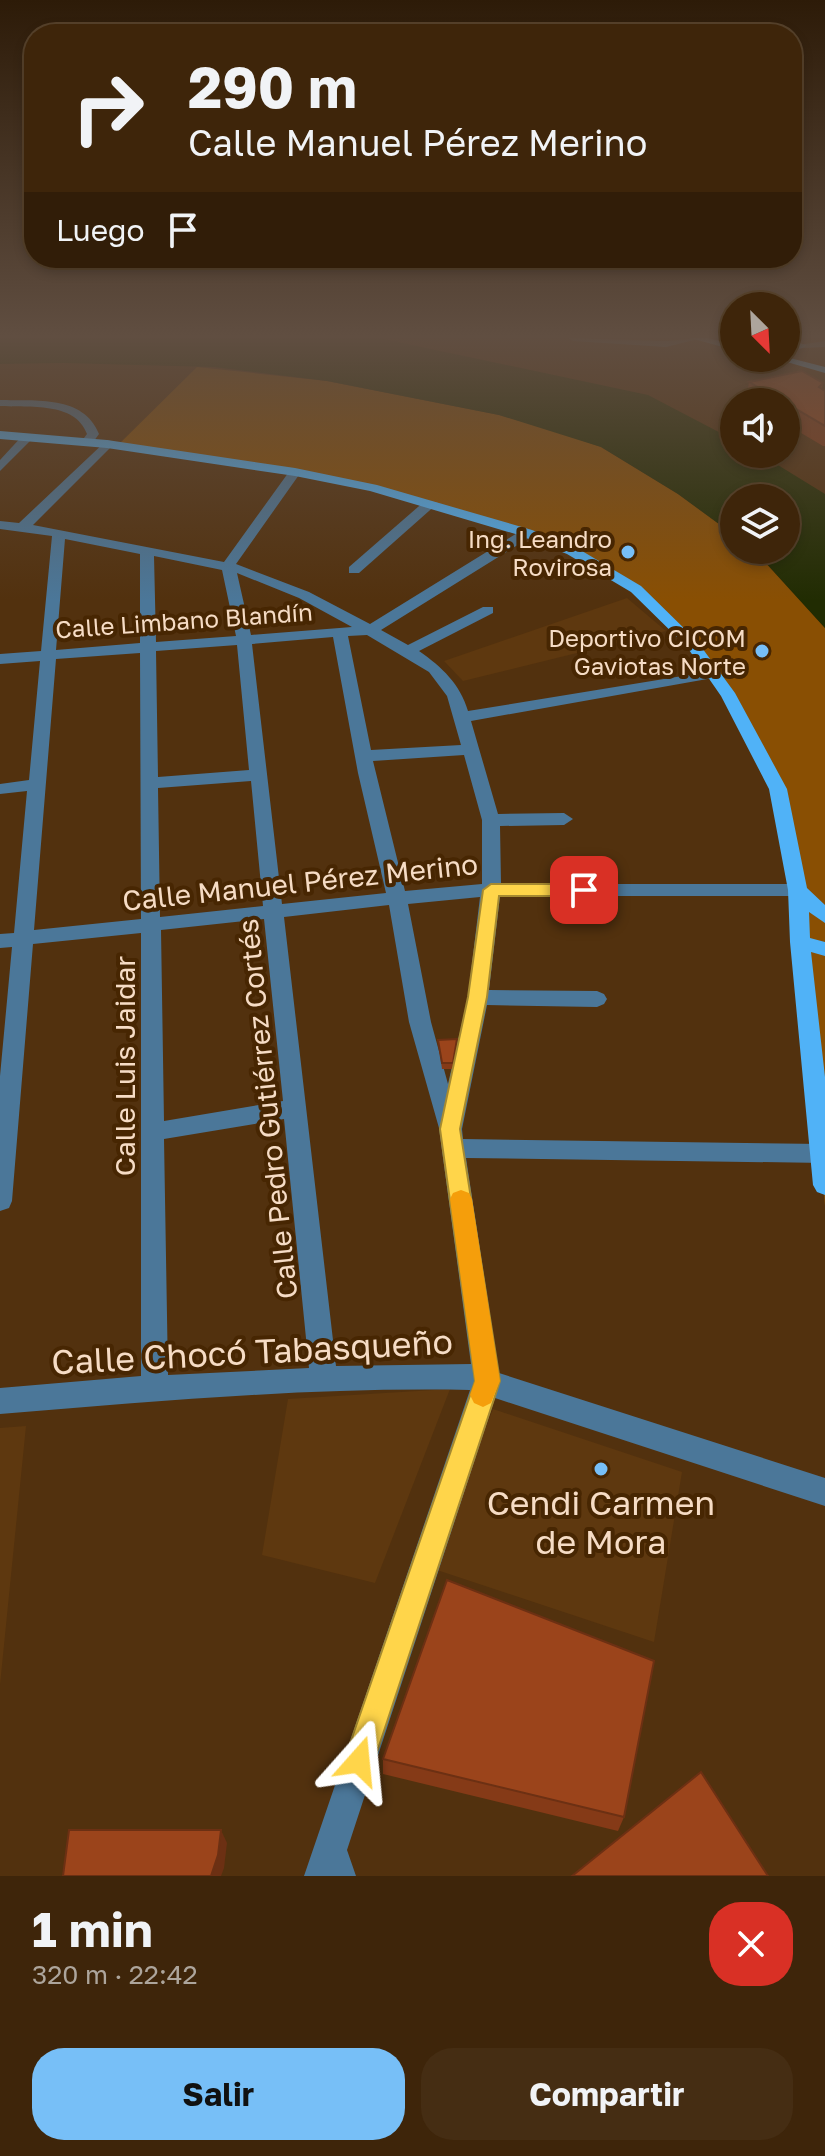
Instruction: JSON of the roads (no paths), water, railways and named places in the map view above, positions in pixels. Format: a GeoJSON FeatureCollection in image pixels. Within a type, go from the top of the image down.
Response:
{"type":"FeatureCollection","features":[{"type":"Feature","properties":{"kind":"main road"},"geometry":{"type":"LineString","coordinates":[[0,435],[107,444],[295,472],[431,503],[527,533],[572,551],[636,589],[692,644],[713,673],[729,696],[778,789],[798,890],[800,942],[825,1185]]}},
{"type":"Feature","properties":{"kind":"main road"},"geometry":{"type":"LineString","coordinates":[[798,890],[825,916]]}},
{"type":"Feature","properties":{"kind":"main road"},"geometry":{"type":"LineString","coordinates":[[800,942],[825,949]]}},
{"type":"Feature","properties":{"kind":"street"},"geometry":{"type":"LineString","coordinates":[[87,442],[93,434],[92,426]]}},
{"type":"Feature","properties":{"kind":"street"},"geometry":{"type":"LineString","coordinates":[[0,467],[28,437]]}},
{"type":"Feature","properties":{"kind":"street"},"geometry":{"type":"LineString","coordinates":[[22,528],[107,444]]}},
{"type":"Feature","properties":{"kind":"street"},"geometry":{"type":"LineString","coordinates":[[228,566],[295,472]]}},
{"type":"Feature","properties":{"kind":"street"},"geometry":{"type":"LineString","coordinates":[[354,570],[431,503]]}},
{"type":"Feature","properties":{"kind":"street"},"geometry":{"type":"LineString","coordinates":[[0,525],[228,566],[282,584],[408,651],[435,669],[448,684],[463,717],[491,820],[491,890],[478,997],[452,1138]]}},
{"type":"Feature","properties":{"kind":"street"},"geometry":{"type":"LineString","coordinates":[[371,630],[527,533]]}},
{"type":"Feature","properties":{"kind":"street"},"geometry":{"type":"LineString","coordinates":[[0,1201],[59,534]]}},
{"type":"Feature","properties":{"kind":"street","name":"Calle Luis Jaidar"},"geometry":{"type":"LineString","coordinates":[[147,551],[155,1388]]}},
{"type":"Feature","properties":{"kind":"street","name":"Calle Pedro Gutiérrez Cortés"},"geometry":{"type":"LineString","coordinates":[[228,566],[244,639],[324,1381]]}},
{"type":"Feature","properties":{"kind":"street"},"geometry":{"type":"LineString","coordinates":[[408,651],[488,610]]}},
{"type":"Feature","properties":{"kind":"street","name":"Calle Limbano Blandín"},"geometry":{"type":"LineString","coordinates":[[0,659],[371,630]]}},
{"type":"Feature","properties":{"kind":"street"},"geometry":{"type":"LineString","coordinates":[[330,1867],[487,1381],[452,1138],[420,1022],[340,632]]}},
{"type":"Feature","properties":{"kind":"street"},"geometry":{"type":"LineString","coordinates":[[463,717],[713,673]]}},
{"type":"Feature","properties":{"kind":"street"},"geometry":{"type":"LineString","coordinates":[[364,756],[471,749]]}},
{"type":"Feature","properties":{"kind":"street"},"geometry":{"type":"LineString","coordinates":[[149,783],[257,775]]}},
{"type":"Feature","properties":{"kind":"street"},"geometry":{"type":"LineString","coordinates":[[0,789],[36,784]]}},
{"type":"Feature","properties":{"kind":"street"},"geometry":{"type":"LineString","coordinates":[[491,820],[564,819]]}},
{"type":"Feature","properties":{"kind":"street","name":"Calle Manuel Pérez Merino"},"geometry":{"type":"LineString","coordinates":[[0,941],[491,890],[798,890]]}},
{"type":"Feature","properties":{"kind":"street"},"geometry":{"type":"LineString","coordinates":[[478,997],[597,999]]}},
{"type":"Feature","properties":{"kind":"street"},"geometry":{"type":"LineString","coordinates":[[152,1132],[295,1108]]}},
{"type":"Feature","properties":{"kind":"street"},"geometry":{"type":"LineString","coordinates":[[452,1138],[822,1154]]}},
{"type":"Feature","properties":{"kind":"street","name":"Calle Chocó Tabasqueño"},"geometry":{"type":"LineString","coordinates":[[0,1401],[155,1388],[428,1376],[487,1381],[825,1492]]}},
{"type":"Feature","properties":{"kind":"place","name":"Ing. Leandro Rovirosa"},"geometry":{"type":"Point","coordinates":[628,552]}},
{"type":"Feature","properties":{"kind":"place","name":"Deportivo CICOM Gaviotas Norte"},"geometry":{"type":"Point","coordinates":[762,651]}},
{"type":"Feature","properties":{"kind":"place","name":"Cendi Carmen de Mora"},"geometry":{"type":"Point","coordinates":[601,1469]}}]}
